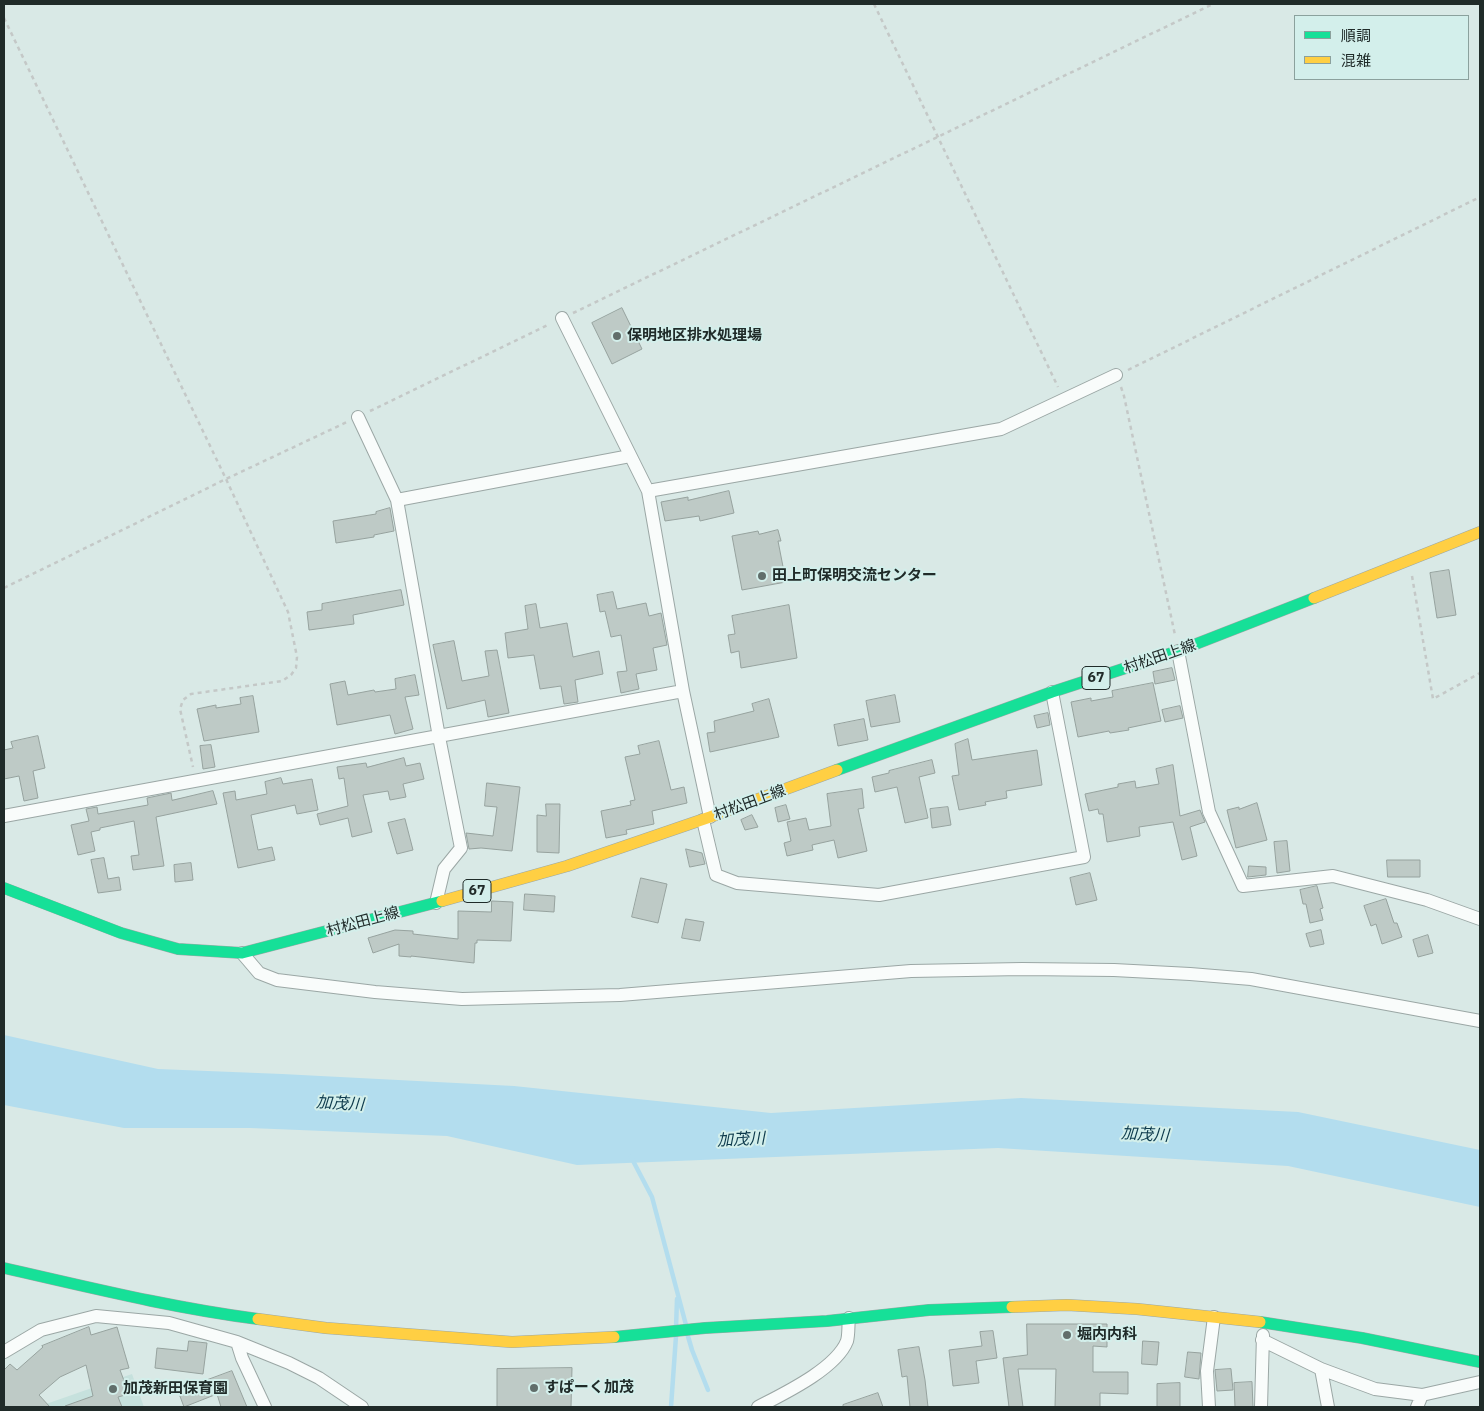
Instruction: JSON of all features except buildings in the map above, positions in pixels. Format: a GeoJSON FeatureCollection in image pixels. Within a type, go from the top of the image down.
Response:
{"type":"FeatureCollection","features":[{"type":"Feature","properties":{"kind":"main road","name":"村松田上線"},"geometry":{"type":"LineString","coordinates":[[4,888],[121,933],[178,949],[242,953],[436,903],[567,866],[706,818],[1052,692],[1178,652],[1480,532]]}},
{"type":"Feature","properties":{"kind":"main road"},"geometry":{"type":"LineString","coordinates":[[4,1268],[127,1296],[226,1315],[326,1328],[512,1342],[644,1335],[705,1328],[849,1318],[929,1310],[1067,1305],[1137,1309],[1264,1322],[1362,1338],[1480,1362]]}},
{"type":"Feature","properties":{"kind":"street"},"geometry":{"type":"LineString","coordinates":[[562,318],[648,491],[716,875],[737,883],[879,896],[1084,857],[1052,692]]}},
{"type":"Feature","properties":{"kind":"street"},"geometry":{"type":"LineString","coordinates":[[648,491],[1001,429],[1116,375]]}},
{"type":"Feature","properties":{"kind":"street"},"geometry":{"type":"LineString","coordinates":[[358,417],[397,500],[438,737],[462,848],[444,869],[436,903]]}},
{"type":"Feature","properties":{"kind":"street"},"geometry":{"type":"LineString","coordinates":[[397,500],[630,456]]}},
{"type":"Feature","properties":{"kind":"street"},"geometry":{"type":"LineString","coordinates":[[1178,652],[1209,812],[1243,886],[1333,876],[1427,900],[1480,919]]}},
{"type":"Feature","properties":{"kind":"street"},"geometry":{"type":"LineString","coordinates":[[4,816],[683,691]]}},
{"type":"Feature","properties":{"kind":"street"},"geometry":{"type":"LineString","coordinates":[[242,953],[259,973],[277,980],[375,992],[462,999],[620,995],[910,972],[1022,969],[1114,970],[1190,974],[1252,980],[1480,1021]]}},
{"type":"Feature","properties":{"kind":"street"},"geometry":{"type":"LineString","coordinates":[[4,1352],[41,1330],[96,1316],[169,1323],[237,1342],[289,1363],[319,1378],[362,1407]]}},
{"type":"Feature","properties":{"kind":"street"},"geometry":{"type":"LineString","coordinates":[[1209,1407],[1207,1371],[1214,1317]]}},
{"type":"Feature","properties":{"kind":"street"},"geometry":{"type":"LineString","coordinates":[[758,1407],[798,1386],[831,1361],[847,1340],[849,1318]]}},
{"type":"Feature","properties":{"kind":"street"},"geometry":{"type":"LineString","coordinates":[[1261,1407],[1264,1322]]}},
{"type":"Feature","properties":{"kind":"street"},"geometry":{"type":"LineString","coordinates":[[1262,1340],[1321,1370],[1375,1389],[1420,1401],[1480,1382]]}},
{"type":"Feature","properties":{"kind":"street"},"geometry":{"type":"LineString","coordinates":[[237,1342],[242,1358],[265,1407]]}},
{"type":"Feature","properties":{"kind":"street"},"geometry":{"type":"LineString","coordinates":[[1321,1370],[1328,1407]]}},
{"type":"Feature","properties":{"kind":"path"},"geometry":{"type":"LineString","coordinates":[[874,4],[1064,400]]}},
{"type":"Feature","properties":{"kind":"path"},"geometry":{"type":"LineString","coordinates":[[4,588],[226,479],[1213,4]]}},
{"type":"Feature","properties":{"kind":"path"},"geometry":{"type":"LineString","coordinates":[[4,18],[288,612],[297,657],[296,668],[291,675],[282,680],[191,694],[183,700],[180,709],[196,780]]}},
{"type":"Feature","properties":{"kind":"path"},"geometry":{"type":"LineString","coordinates":[[1178,652],[1124,396],[1116,375],[1480,198]]}},
{"type":"Feature","properties":{"kind":"path"},"geometry":{"type":"LineString","coordinates":[[1408,559],[1433,698],[1480,673]]}},
{"type":"Feature","properties":{"kind":"shaded area","name":"加茂新田保育園"},"geometry":{"type":"Polygon","coordinates":[[[132,1374],[144,1407],[47,1407],[46,1404],[132,1374]]]}},
{"type":"Feature","properties":{"kind":"water","name":"加茂川"},"geometry":{"type":"Polygon","coordinates":[[[4,1035],[158,1069],[514,1086],[771,1113],[1021,1098],[1298,1112],[1480,1150],[1480,1207],[1288,1166],[998,1148],[577,1165],[447,1136],[250,1128],[124,1128],[4,1105],[4,1035]]]}},
{"type":"Feature","properties":{"kind":"waterway"},"geometry":{"type":"LineString","coordinates":[[631,1157],[652,1197],[686,1325]]}},
{"type":"Feature","properties":{"kind":"waterway"},"geometry":{"type":"LineString","coordinates":[[676,1328],[677,1299]]}},
{"type":"Feature","properties":{"kind":"waterway"},"geometry":{"type":"LineString","coordinates":[[687,1333],[708,1390]]}},
{"type":"Feature","properties":{"kind":"waterway"},"geometry":{"type":"LineString","coordinates":[[671,1407],[676,1336]]}},
{"type":"Feature","properties":{"kind":"traffic: fast"},"geometry":{"type":"LineString","coordinates":[[837,770],[1052,692],[1178,651],[1314,598]]}},
{"type":"Feature","properties":{"kind":"traffic: fast"},"geometry":{"type":"LineString","coordinates":[[4,888],[121,933],[178,949],[242,953],[442,901]]}},
{"type":"Feature","properties":{"kind":"traffic: fast"},"geometry":{"type":"LineString","coordinates":[[4,1268],[162,1303],[258,1319]]}},
{"type":"Feature","properties":{"kind":"traffic: fast"},"geometry":{"type":"LineString","coordinates":[[614,1337],[705,1328],[827,1321],[929,1310],[1012,1307]]}},
{"type":"Feature","properties":{"kind":"traffic: fast"},"geometry":{"type":"LineString","coordinates":[[1260,1322],[1362,1338],[1480,1362]]}},
{"type":"Feature","properties":{"kind":"traffic: slow"},"geometry":{"type":"LineString","coordinates":[[1314,598],[1480,532]]}},
{"type":"Feature","properties":{"kind":"traffic: slow"},"geometry":{"type":"LineString","coordinates":[[442,901],[567,866],[710,817],[837,770]]}},
{"type":"Feature","properties":{"kind":"traffic: slow"},"geometry":{"type":"LineString","coordinates":[[1012,1307],[1067,1305],[1137,1309],[1260,1322]]}},
{"type":"Feature","properties":{"kind":"traffic: slow"},"geometry":{"type":"LineString","coordinates":[[258,1319],[326,1328],[512,1342],[614,1337]]}},
{"type":"Feature","properties":{"kind":"place","name":"保明地区排水処理場"},"geometry":{"type":"Point","coordinates":[617,336]}},
{"type":"Feature","properties":{"kind":"place","name":"田上町保明交流センター"},"geometry":{"type":"Point","coordinates":[762,576]}},
{"type":"Feature","properties":{"kind":"place","name":"堀内内科"},"geometry":{"type":"Point","coordinates":[1067,1335]}},
{"type":"Feature","properties":{"kind":"place","name":"すぱーく加茂"},"geometry":{"type":"Point","coordinates":[534,1388]}},
{"type":"Feature","properties":{"kind":"place","name":"加茂新田保育園"},"geometry":{"type":"Point","coordinates":[113,1389]}}]}
